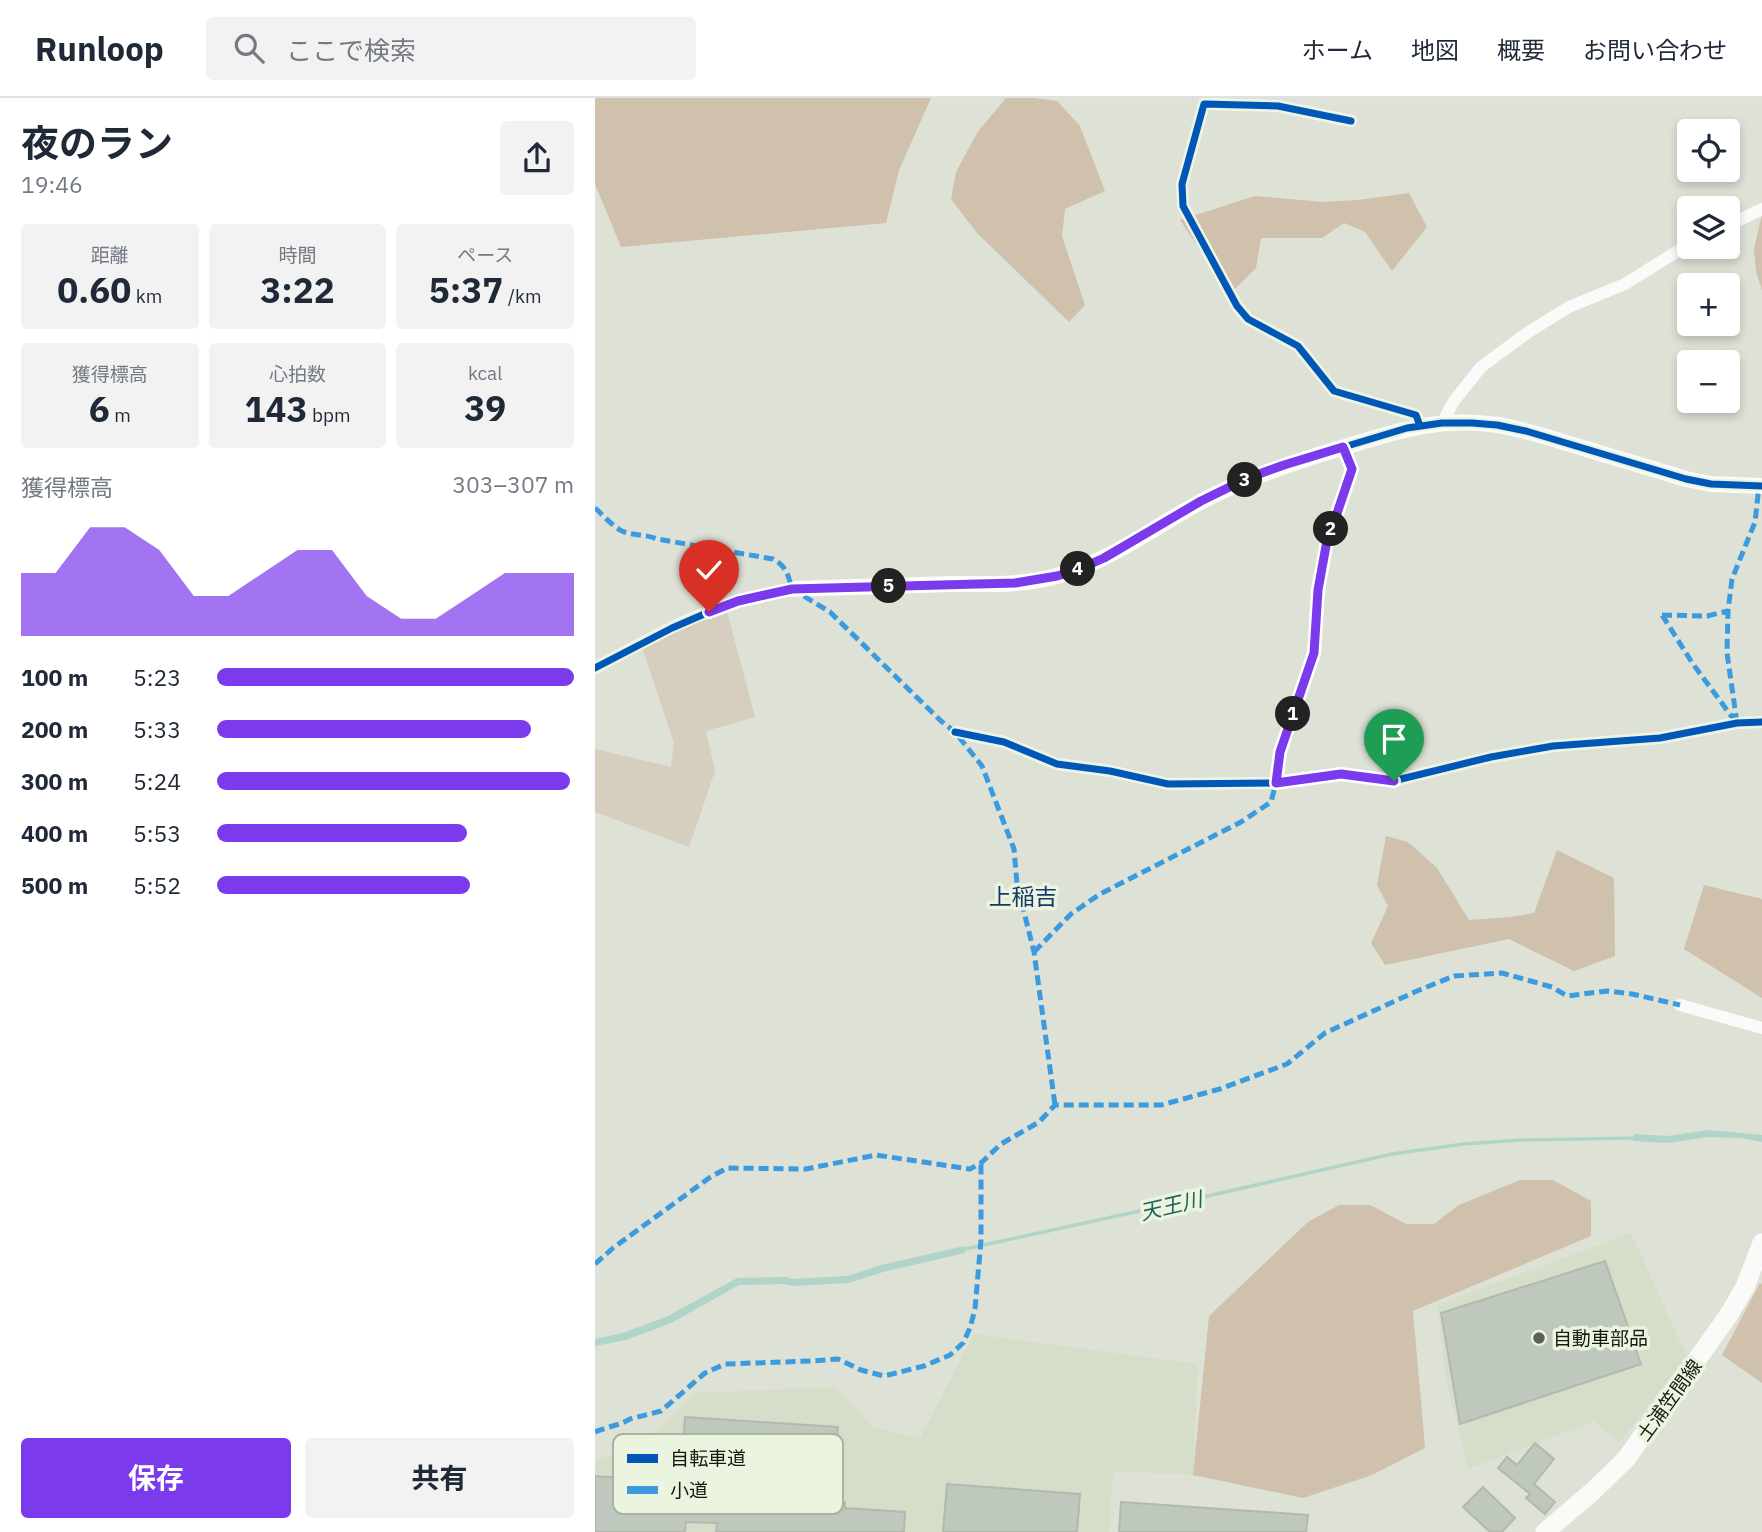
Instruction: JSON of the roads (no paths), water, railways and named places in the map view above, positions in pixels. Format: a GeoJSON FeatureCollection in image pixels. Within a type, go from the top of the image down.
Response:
{"type":"FeatureCollection","features":[{"type":"Feature","properties":{"kind":"main road","name":"土浦笠間線"},"geometry":{"type":"LineString","coordinates":[[1545,1532],[1626,1459],[1728,1316],[1745,1287],[1762,1244]]}},
{"type":"Feature","properties":{"kind":"street"},"geometry":{"type":"LineString","coordinates":[[1351,121],[1279,106],[1204,104],[1182,184],[1184,206],[1237,306],[1248,319],[1298,346],[1334,391],[1416,415],[1420,426]]}},
{"type":"Feature","properties":{"kind":"street"},"geometry":{"type":"LineString","coordinates":[[1740,220],[1762,209]]}},
{"type":"Feature","properties":{"kind":"street"},"geometry":{"type":"LineString","coordinates":[[1442,424],[1454,401],[1481,367],[1527,333],[1569,307],[1625,284],[1677,252]]}},
{"type":"Feature","properties":{"kind":"street"},"geometry":{"type":"LineString","coordinates":[[595,668],[709,612],[738,601],[792,589],[1015,583],[1057,576],[1104,558],[1201,501],[1248,478],[1407,428],[1472,423],[1516,429],[1686,479],[1711,484],[1762,486]]}},
{"type":"Feature","properties":{"kind":"street"},"geometry":{"type":"LineString","coordinates":[[1276,783],[1280,752],[1314,653],[1318,590],[1326,546],[1352,469],[1343,447]]}},
{"type":"Feature","properties":{"kind":"street"},"geometry":{"type":"LineString","coordinates":[[955,732],[1004,743],[1057,764],[1110,771],[1168,784],[1276,783],[1341,774],[1394,781],[1490,757],[1553,746],[1660,738],[1737,723],[1762,722]]}},
{"type":"Feature","properties":{"kind":"street"},"geometry":{"type":"LineString","coordinates":[[1680,1005],[1762,1028]]}},
{"type":"Feature","properties":{"kind":"water"},"geometry":{"type":"Polygon","coordinates":[[[1708,1130],[1762,1135],[1762,1142],[1708,1137],[1668,1143],[1633,1141],[1634,1134],[1668,1136],[1708,1130]]]}},
{"type":"Feature","properties":{"kind":"water"},"geometry":{"type":"Polygon","coordinates":[[[964,1246],[965,1253],[883,1272],[849,1283],[739,1285],[671,1323],[626,1340],[595,1346],[595,1339],[623,1333],[668,1316],[737,1278],[848,1276],[881,1265],[964,1246]]]}},
{"type":"Feature","properties":{"kind":"waterway","name":"天王川"},"geometry":{"type":"LineString","coordinates":[[961,1250],[1392,1154],[1464,1144],[1520,1140],[1638,1138]]}},
{"type":"Feature","properties":{"kind":"place","name":"自動車部品"},"geometry":{"type":"Point","coordinates":[1539,1338]}},
{"type":"Feature","properties":{"kind":"district","name":"上稲吉"},"geometry":{"type":"Point","coordinates":[1023,896]}}]}
